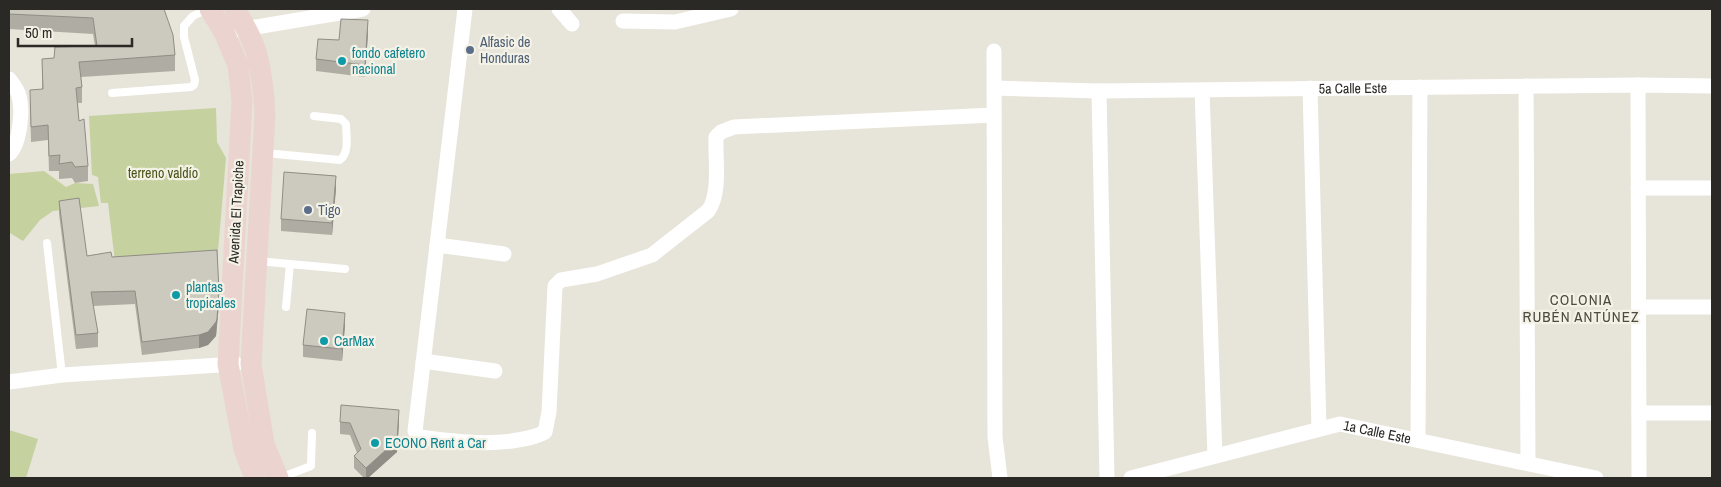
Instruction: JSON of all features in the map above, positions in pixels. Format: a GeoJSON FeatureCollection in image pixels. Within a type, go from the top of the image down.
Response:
{"type":"FeatureCollection","features":[{"type":"Feature","properties":{"kind":"main road","name":"Avenida El Trapiche"},"geometry":{"type":"LineString","coordinates":[[209,9],[224,32],[238,65],[242,102],[228,364],[244,449],[255,478]]}},
{"type":"Feature","properties":{"kind":"main road","name":"Avenida El Trapiche"},"geometry":{"type":"LineString","coordinates":[[241,17],[257,53],[263,82],[265,114],[251,364],[264,444],[279,478]]}},
{"type":"Feature","properties":{"kind":"street"},"geometry":{"type":"LineString","coordinates":[[224,32],[241,17],[363,9]]}},
{"type":"Feature","properties":{"kind":"street"},"geometry":{"type":"LineString","coordinates":[[465,9],[414,431],[417,435],[440,440],[491,443],[538,436],[545,432],[549,412],[556,286],[561,280],[597,274],[652,255],[708,211],[714,204],[717,175],[716,137],[721,132],[734,126],[994,115]]}},
{"type":"Feature","properties":{"kind":"street"},"geometry":{"type":"LineString","coordinates":[[558,9],[572,24]]}},
{"type":"Feature","properties":{"kind":"street"},"geometry":{"type":"LineString","coordinates":[[623,22],[675,22],[731,9]]}},
{"type":"Feature","properties":{"kind":"street"},"geometry":{"type":"LineString","coordinates":[[994,51],[995,437],[998,475],[1000,478]]}},
{"type":"Feature","properties":{"kind":"street"},"geometry":{"type":"LineString","coordinates":[[9,79],[19,96],[20,112],[17,141],[9,154]]}},
{"type":"Feature","properties":{"kind":"street"},"geometry":{"type":"LineString","coordinates":[[1638,85],[1639,478]]}},
{"type":"Feature","properties":{"kind":"street","name":"5a Calle Este"},"geometry":{"type":"LineString","coordinates":[[994,88],[1099,91],[1638,85],[1712,86]]}},
{"type":"Feature","properties":{"kind":"street"},"geometry":{"type":"LineString","coordinates":[[1526,86],[1528,463]]}},
{"type":"Feature","properties":{"kind":"street"},"geometry":{"type":"LineString","coordinates":[[1418,440],[1420,87]]}},
{"type":"Feature","properties":{"kind":"street"},"geometry":{"type":"LineString","coordinates":[[1310,88],[1319,429]]}},
{"type":"Feature","properties":{"kind":"street"},"geometry":{"type":"LineString","coordinates":[[1202,90],[1215,456]]}},
{"type":"Feature","properties":{"kind":"street"},"geometry":{"type":"LineString","coordinates":[[1099,91],[1107,478]]}},
{"type":"Feature","properties":{"kind":"street"},"geometry":{"type":"LineString","coordinates":[[1638,188],[1712,188]]}},
{"type":"Feature","properties":{"kind":"street"},"geometry":{"type":"LineString","coordinates":[[437,245],[504,254]]}},
{"type":"Feature","properties":{"kind":"street"},"geometry":{"type":"LineString","coordinates":[[1639,307],[1712,307]]}},
{"type":"Feature","properties":{"kind":"street"},"geometry":{"type":"LineString","coordinates":[[423,361],[495,371]]}},
{"type":"Feature","properties":{"kind":"street"},"geometry":{"type":"LineString","coordinates":[[9,382],[62,376],[251,364]]}},
{"type":"Feature","properties":{"kind":"street"},"geometry":{"type":"LineString","coordinates":[[1639,413],[1712,413]]}},
{"type":"Feature","properties":{"kind":"street","name":"1a Calle Este"},"geometry":{"type":"LineString","coordinates":[[1131,478],[1340,424],[1596,478]]}},
{"type":"Feature","properties":{"kind":"lane"},"geometry":{"type":"LineString","coordinates":[[112,93],[191,87],[194,85],[195,80],[184,37],[184,26],[193,16],[209,9]]}},
{"type":"Feature","properties":{"kind":"lane"},"geometry":{"type":"LineString","coordinates":[[263,152],[340,160],[346,152],[346,124],[341,119],[314,116]]}},
{"type":"Feature","properties":{"kind":"lane"},"geometry":{"type":"LineString","coordinates":[[47,243],[62,376]]}},
{"type":"Feature","properties":{"kind":"lane"},"geometry":{"type":"LineString","coordinates":[[257,262],[345,270]]}},
{"type":"Feature","properties":{"kind":"lane"},"geometry":{"type":"LineString","coordinates":[[286,307],[290,264]]}},
{"type":"Feature","properties":{"kind":"lane"},"geometry":{"type":"LineString","coordinates":[[279,478],[311,466],[312,433]]}},
{"type":"Feature","properties":{"kind":"green space","name":"terreno valdío"},"geometry":{"type":"Polygon","coordinates":[[[216,108],[217,142],[226,158],[217,263],[116,270],[108,203],[101,203],[98,177],[92,175],[89,116],[216,108]]]}},
{"type":"Feature","properties":{"kind":"green space"},"geometry":{"type":"Polygon","coordinates":[[[44,171],[66,187],[75,183],[93,184],[99,206],[53,211],[40,220],[23,241],[10,233],[9,174],[44,171]]]}},
{"type":"Feature","properties":{"kind":"green space"},"geometry":{"type":"Polygon","coordinates":[[[9,430],[38,439],[26,478],[9,478],[9,430]]]}},
{"type":"Feature","properties":{"kind":"building"},"geometry":{"type":"Polygon","coordinates":[[[9,9],[164,9],[173,35],[175,55],[79,62],[82,87],[76,88],[79,121],[84,119],[88,166],[75,167],[72,162],[59,164],[60,155],[49,156],[48,125],[31,127],[30,90],[43,89],[42,59],[54,58],[55,47],[97,46],[93,18],[9,14],[9,9]]]}},
{"type":"Feature","properties":{"kind":"building","name":"fondo cafetero nacional"},"geometry":{"type":"Polygon","coordinates":[[[341,19],[368,20],[365,65],[316,59],[318,39],[339,40],[341,19]]]}},
{"type":"Feature","properties":{"kind":"building","name":"Tigo"},"geometry":{"type":"Polygon","coordinates":[[[284,172],[336,176],[332,223],[281,219],[284,172]]]}},
{"type":"Feature","properties":{"kind":"building"},"geometry":{"type":"Polygon","coordinates":[[[79,198],[87,256],[111,252],[112,257],[217,250],[219,291],[217,319],[208,332],[199,335],[142,342],[135,291],[91,292],[98,333],[76,335],[59,201],[79,198]]]}},
{"type":"Feature","properties":{"kind":"building","name":"CarMax"},"geometry":{"type":"Polygon","coordinates":[[[307,309],[345,313],[342,349],[303,345],[307,309]]]}},
{"type":"Feature","properties":{"kind":"building","name":"ECONO Rent a Car"},"geometry":{"type":"Polygon","coordinates":[[[341,405],[399,410],[397,440],[366,468],[354,456],[361,449],[350,423],[340,422],[341,405]]]}},
{"type":"Feature","properties":{"kind":"place","name":"Alfasic de Honduras"},"geometry":{"type":"Point","coordinates":[470,50]}},
{"type":"Feature","properties":{"kind":"place","name":"fondo cafetero nacional"},"geometry":{"type":"Point","coordinates":[342,61]}},
{"type":"Feature","properties":{"kind":"place","name":"Tigo"},"geometry":{"type":"Point","coordinates":[308,210]}},
{"type":"Feature","properties":{"kind":"place","name":"plantas tropicales"},"geometry":{"type":"Point","coordinates":[176,295]}},
{"type":"Feature","properties":{"kind":"place","name":"CarMax"},"geometry":{"type":"Point","coordinates":[324,341]}},
{"type":"Feature","properties":{"kind":"place","name":"ECONO Rent a Car"},"geometry":{"type":"Point","coordinates":[375,443]}},
{"type":"Feature","properties":{"kind":"district","name":"COLONIA RUBÉN ANTÚNEZ"},"geometry":{"type":"Point","coordinates":[1581,308]}}]}
